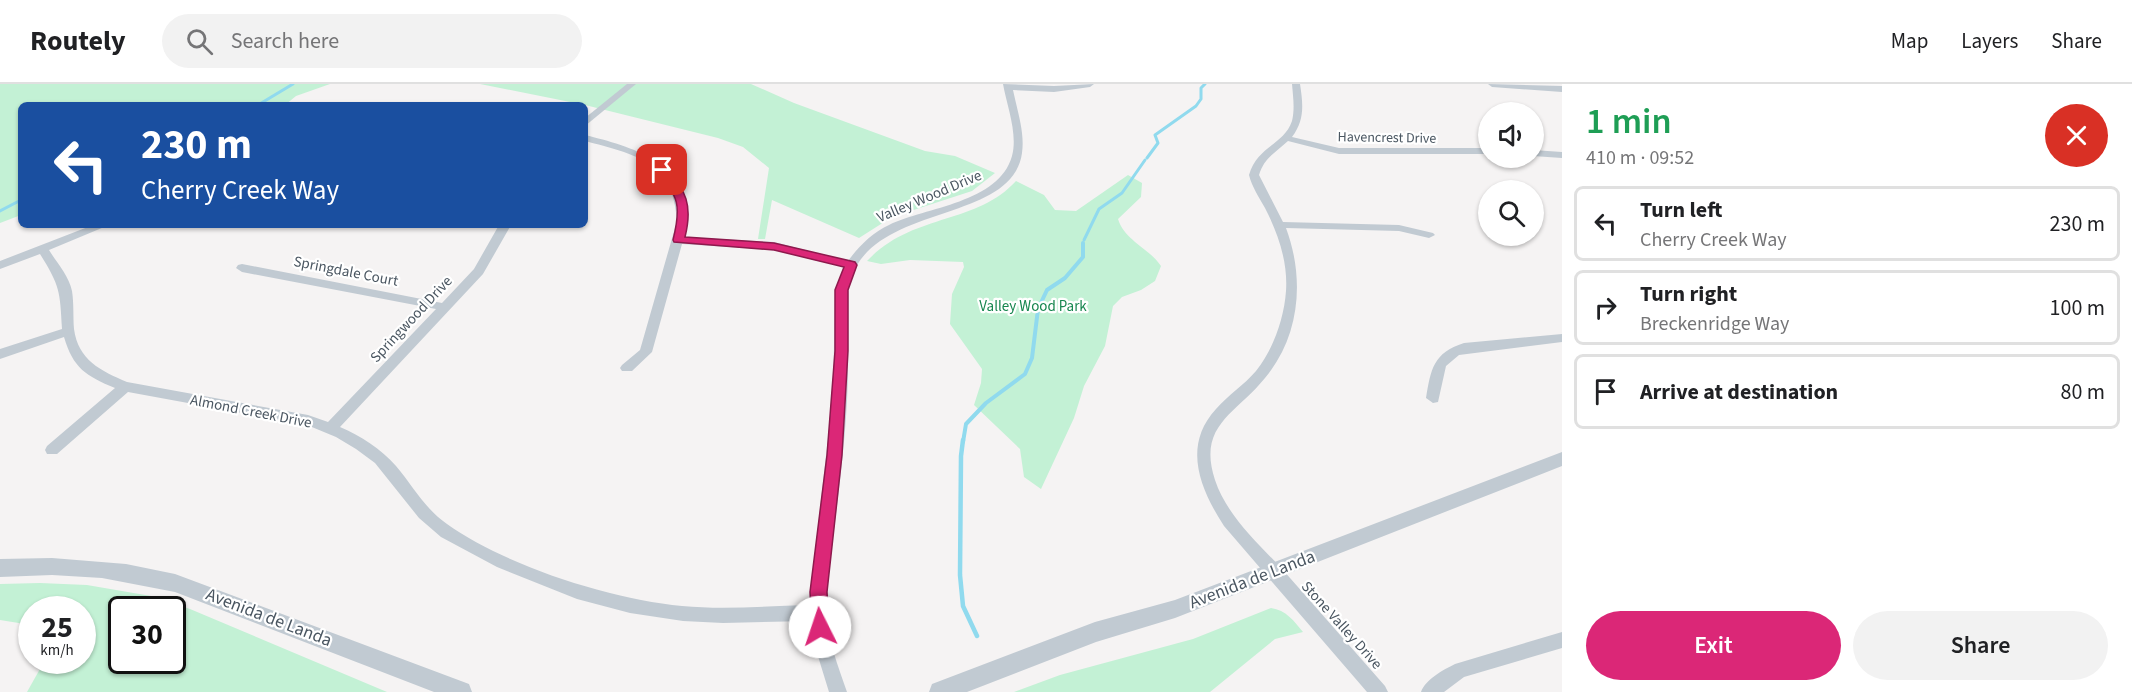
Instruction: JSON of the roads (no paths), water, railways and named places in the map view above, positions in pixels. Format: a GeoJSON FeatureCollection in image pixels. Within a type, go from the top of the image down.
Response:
{"type":"FeatureCollection","features":[{"type":"Feature","properties":{"kind":"street"},"geometry":{"type":"LineString","coordinates":[[588,121],[632,84]]}},
{"type":"Feature","properties":{"kind":"street"},"geometry":{"type":"LineString","coordinates":[[1008,86],[1060,89],[1090,84]]}},
{"type":"Feature","properties":{"kind":"street","name":"Stone Valley Drive"},"geometry":{"type":"LineString","coordinates":[[1296,84],[1299,100],[1298,119],[1287,138],[1264,156],[1255,168],[1256,182],[1279,225],[1291,269],[1292,290],[1284,328],[1260,376],[1209,426],[1202,452],[1208,485],[1229,521],[1379,692]]}},
{"type":"Feature","properties":{"kind":"street"},"geometry":{"type":"LineString","coordinates":[[1492,84],[1562,89]]}},
{"type":"Feature","properties":{"kind":"street","name":"Valley Wood Drive"},"geometry":{"type":"LineString","coordinates":[[838,692],[822,641],[818,592],[835,455],[842,351],[842,290],[851,265],[866,246],[893,227],[978,196],[1002,181],[1015,164],[1018,154],[1008,86]]}},
{"type":"Feature","properties":{"kind":"street","name":"Havencrest Drive"},"geometry":{"type":"LineString","coordinates":[[1287,138],[1339,151],[1478,152]]}},
{"type":"Feature","properties":{"kind":"street"},"geometry":{"type":"LineString","coordinates":[[588,139],[639,155],[670,178],[677,188],[684,209],[678,240],[646,352],[627,368]]}},
{"type":"Feature","properties":{"kind":"street"},"geometry":{"type":"LineString","coordinates":[[1544,153],[1562,154]]}},
{"type":"Feature","properties":{"kind":"street"},"geometry":{"type":"LineString","coordinates":[[1279,225],[1399,228],[1429,235]]}},
{"type":"Feature","properties":{"kind":"street"},"geometry":{"type":"LineString","coordinates":[[0,265],[95,228]]}},
{"type":"Feature","properties":{"kind":"street","name":"Springwood Drive"},"geometry":{"type":"LineString","coordinates":[[332,429],[479,271],[503,228]]}},
{"type":"Feature","properties":{"kind":"street"},"geometry":{"type":"LineString","coordinates":[[678,240],[774,246],[851,265]]}},
{"type":"Feature","properties":{"kind":"street","name":"Almond Creek Drive"},"geometry":{"type":"LineString","coordinates":[[42,248],[63,282],[66,292],[68,331],[76,356],[97,375],[125,387],[308,420],[332,429],[355,440],[374,453],[390,469],[421,510],[438,526],[461,542],[548,581],[613,600],[672,612],[708,615],[818,613]]}},
{"type":"Feature","properties":{"kind":"street","name":"Springdale Court"},"geometry":{"type":"LineString","coordinates":[[242,268],[444,307]]}},
{"type":"Feature","properties":{"kind":"street"},"geometry":{"type":"LineString","coordinates":[[0,354],[68,331]]}},
{"type":"Feature","properties":{"kind":"street"},"geometry":{"type":"LineString","coordinates":[[1433,398],[1440,363],[1453,351],[1562,338]]}},
{"type":"Feature","properties":{"kind":"street"},"geometry":{"type":"LineString","coordinates":[[52,450],[125,387]]}},
{"type":"Feature","properties":{"kind":"street","name":"Avenida de Landa"},"geometry":{"type":"LineString","coordinates":[[940,692],[1095,632],[1175,609],[1562,459]]}},
{"type":"Feature","properties":{"kind":"street","name":"Avenida de Landa"},"geometry":{"type":"LineString","coordinates":[[0,568],[76,566],[117,569],[159,577],[461,692]]}},
{"type":"Feature","properties":{"kind":"street"},"geometry":{"type":"LineString","coordinates":[[1430,692],[1450,675],[1461,670],[1562,640]]}},
{"type":"Feature","properties":{"kind":"waterway"},"geometry":{"type":"LineString","coordinates":[[263,102],[293,84]]}},
{"type":"Feature","properties":{"kind":"waterway"},"geometry":{"type":"LineString","coordinates":[[1147,158],[1158,143],[1155,135],[1196,106],[1201,99],[1201,88],[1205,84]]}},
{"type":"Feature","properties":{"kind":"waterway"},"geometry":{"type":"LineString","coordinates":[[1084,240],[1099,209],[1122,193],[1145,160]]}},
{"type":"Feature","properties":{"kind":"waterway"},"geometry":{"type":"LineString","coordinates":[[0,211],[18,202]]}},
{"type":"Feature","properties":{"kind":"waterway"},"geometry":{"type":"LineString","coordinates":[[963,442],[966,424],[986,403],[1025,374],[1032,358],[1038,309],[1047,290],[1065,278],[1083,257],[1083,243]]}},
{"type":"Feature","properties":{"kind":"waterway"},"geometry":{"type":"LineString","coordinates":[[963,440],[960,575],[963,606],[977,636]]}},
{"type":"Feature","properties":{"kind":"park label","name":"Valley Wood Park"},"geometry":{"type":"Point","coordinates":[1033,306]}}]}
